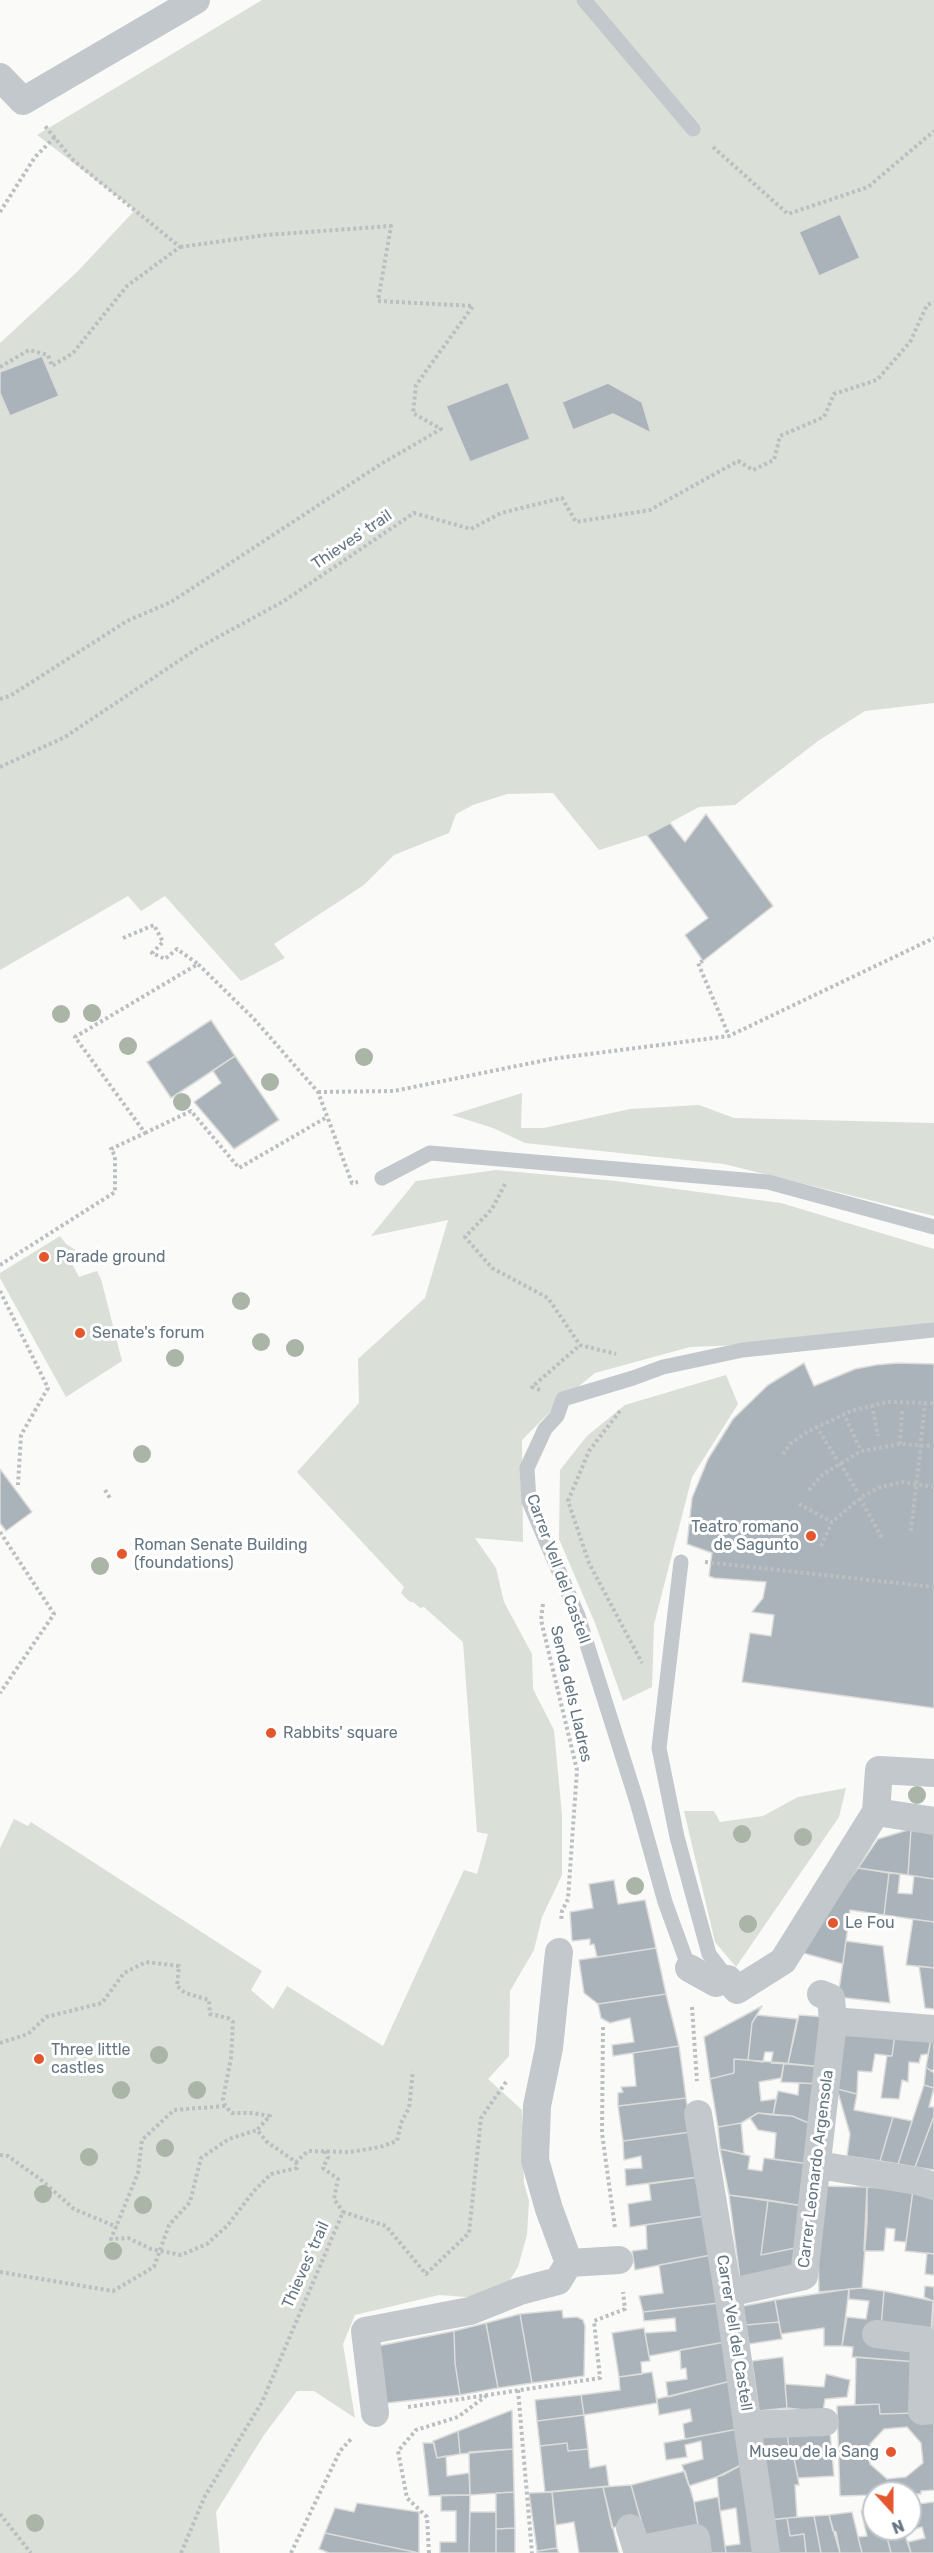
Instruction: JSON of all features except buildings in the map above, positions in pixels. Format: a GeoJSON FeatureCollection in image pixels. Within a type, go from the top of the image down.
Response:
{"type":"FeatureCollection","features":[{"type":"Feature","properties":{"kind":"street"},"geometry":{"type":"LineString","coordinates":[[0,77],[23,100],[196,0]]}},
{"type":"Feature","properties":{"kind":"street"},"geometry":{"type":"LineString","coordinates":[[688,1968],[716,1983],[728,1979],[737,1990],[783,1961],[876,1812],[879,1770],[934,1773]]}},
{"type":"Feature","properties":{"kind":"street"},"geometry":{"type":"LineString","coordinates":[[876,1812],[934,1821]]}},
{"type":"Feature","properties":{"kind":"street"},"geometry":{"type":"LineString","coordinates":[[559,1952],[549,2048],[537,2106],[535,2160],[549,2209],[569,2263]]}},
{"type":"Feature","properties":{"kind":"street"},"geometry":{"type":"LineString","coordinates":[[821,1994],[831,1998],[833,2021],[934,2029]]}},
{"type":"Feature","properties":{"kind":"street","name":"Carrer Leonardo Argensola"},"geometry":{"type":"LineString","coordinates":[[728,2293],[804,2276],[833,2021]]}},
{"type":"Feature","properties":{"kind":"street","name":"Carrer Vell del Castell"},"geometry":{"type":"LineString","coordinates":[[698,2114],[728,2293],[766,2553]]}},
{"type":"Feature","properties":{"kind":"street"},"geometry":{"type":"LineString","coordinates":[[818,2165],[917,2181],[934,2186]]}},
{"type":"Feature","properties":{"kind":"street"},"geometry":{"type":"LineString","coordinates":[[569,2263],[619,2260]]}},
{"type":"Feature","properties":{"kind":"street"},"geometry":{"type":"LineString","coordinates":[[375,2413],[365,2331],[470,2311],[520,2291],[558,2281],[569,2263]]}},
{"type":"Feature","properties":{"kind":"street"},"geometry":{"type":"LineString","coordinates":[[876,2334],[924,2340],[922,2410],[934,2410]]}},
{"type":"Feature","properties":{"kind":"street"},"geometry":{"type":"LineString","coordinates":[[747,2425],[825,2422]]}},
{"type":"Feature","properties":{"kind":"street"},"geometry":{"type":"LineString","coordinates":[[630,2528],[637,2550],[696,2538],[698,2553]]}},
{"type":"Feature","properties":{"kind":"lane"},"geometry":{"type":"LineString","coordinates":[[584,0],[693,129]]}},
{"type":"Feature","properties":{"kind":"lane"},"geometry":{"type":"LineString","coordinates":[[382,1178],[430,1154],[768,1182],[934,1227]]}},
{"type":"Feature","properties":{"kind":"lane","name":"Carrer Vell del Castell"},"geometry":{"type":"LineString","coordinates":[[688,1968],[665,1902],[637,1803],[578,1616],[530,1501],[527,1468],[563,1399],[663,1367],[743,1350],[789,1343],[934,1330]]}},
{"type":"Feature","properties":{"kind":"lane"},"geometry":{"type":"LineString","coordinates":[[681,1562],[659,1748],[677,1837],[709,1954],[728,1979]]}},
{"type":"Feature","properties":{"kind":"path"},"geometry":{"type":"LineString","coordinates":[[23,100],[73,160],[180,247]]}},
{"type":"Feature","properties":{"kind":"path"},"geometry":{"type":"LineString","coordinates":[[693,129],[788,214],[868,187],[934,131]]}},
{"type":"Feature","properties":{"kind":"path"},"geometry":{"type":"LineString","coordinates":[[0,212],[35,157],[55,137]]}},
{"type":"Feature","properties":{"kind":"path"},"geometry":{"type":"LineString","coordinates":[[0,367],[28,350],[48,355],[52,366],[73,353],[127,286],[180,247],[266,235],[391,226],[378,301],[474,306],[416,385],[413,413],[441,429],[381,464],[171,602],[127,621],[10,696],[0,699]]}},
{"type":"Feature","properties":{"kind":"path","name":"Thieves' trail"},"geometry":{"type":"LineString","coordinates":[[0,767],[64,737],[198,648],[284,601],[414,513],[471,529],[501,513],[562,498],[576,522],[650,510],[738,461],[753,470],[774,460],[780,436],[824,417],[834,394],[877,380],[910,342],[927,305],[934,302]]}},
{"type":"Feature","properties":{"kind":"path"},"geometry":{"type":"LineString","coordinates":[[123,938],[154,925],[163,942],[152,953],[165,959],[177,949],[198,964],[254,1019],[318,1092],[352,1183],[382,1178]]}},
{"type":"Feature","properties":{"kind":"path"},"geometry":{"type":"LineString","coordinates":[[318,1092],[394,1091],[551,1059],[729,1036],[934,938]]}},
{"type":"Feature","properties":{"kind":"path"},"geometry":{"type":"LineString","coordinates":[[703,961],[699,963],[729,1036]]}},
{"type":"Feature","properties":{"kind":"path"},"geometry":{"type":"LineString","coordinates":[[145,1133],[75,1037],[198,964]]}},
{"type":"Feature","properties":{"kind":"path"},"geometry":{"type":"LineString","coordinates":[[0,1265],[115,1192],[115,1156],[111,1149],[191,1111],[239,1168],[327,1117]]}},
{"type":"Feature","properties":{"kind":"path"},"geometry":{"type":"LineString","coordinates":[[517,1161],[492,1209],[465,1237],[492,1268],[548,1298],[580,1345],[663,1367]]}},
{"type":"Feature","properties":{"kind":"path"},"geometry":{"type":"LineString","coordinates":[[0,1291],[48,1388],[21,1435],[18,1485]]}},
{"type":"Feature","properties":{"kind":"path"},"geometry":{"type":"LineString","coordinates":[[633,1378],[625,1405],[589,1451],[568,1501],[589,1563],[636,1649],[664,1713]]}},
{"type":"Feature","properties":{"kind":"path"},"geometry":{"type":"LineString","coordinates":[[911,1531],[925,1402]]}},
{"type":"Feature","properties":{"kind":"path"},"geometry":{"type":"LineString","coordinates":[[783,1454],[790,1444],[816,1426],[851,1411],[872,1405],[934,1403]]}},
{"type":"Feature","properties":{"kind":"path"},"geometry":{"type":"LineString","coordinates":[[872,1405],[878,1436]]}},
{"type":"Feature","properties":{"kind":"path"},"geometry":{"type":"LineString","coordinates":[[900,1444],[902,1409]]}},
{"type":"Feature","properties":{"kind":"path"},"geometry":{"type":"LineString","coordinates":[[846,1418],[861,1451]]}},
{"type":"Feature","properties":{"kind":"path"},"geometry":{"type":"LineString","coordinates":[[816,1426],[882,1538]]}},
{"type":"Feature","properties":{"kind":"path"},"geometry":{"type":"LineString","coordinates":[[809,1490],[822,1475],[839,1462],[861,1451],[921,1442],[934,1446]]}},
{"type":"Feature","properties":{"kind":"path"},"geometry":{"type":"LineString","coordinates":[[821,1546],[832,1522],[859,1496],[902,1482],[934,1487]]}},
{"type":"Feature","properties":{"kind":"path"},"geometry":{"type":"LineString","coordinates":[[105,1490],[111,1500]]}},
{"type":"Feature","properties":{"kind":"path"},"geometry":{"type":"LineString","coordinates":[[800,1504],[832,1522]]}},
{"type":"Feature","properties":{"kind":"path"},"geometry":{"type":"LineString","coordinates":[[0,1532],[54,1614],[0,1693]]}},
{"type":"Feature","properties":{"kind":"path","name":"Senda dels Lladres"},"geometry":{"type":"LineString","coordinates":[[550,1549],[541,1620],[577,1770],[568,1899],[562,1911],[559,1952]]}},
{"type":"Feature","properties":{"kind":"path"},"geometry":{"type":"LineString","coordinates":[[725,1562],[934,1587]]}},
{"type":"Feature","properties":{"kind":"path"},"geometry":{"type":"LineString","coordinates":[[0,2043],[28,2034],[46,2018],[102,2003],[124,1973],[146,1962],[179,1966],[177,1986],[185,1993],[209,2000],[210,2014],[228,2018],[233,2022],[231,2058],[223,2099],[225,2106],[232,2113],[270,2116],[257,2130],[229,2139],[201,2158],[190,2202],[169,2225],[153,2266],[113,2291],[0,2272]]}},
{"type":"Feature","properties":{"kind":"path"},"geometry":{"type":"LineString","coordinates":[[688,1968],[698,2114]]}},
{"type":"Feature","properties":{"kind":"path"},"geometry":{"type":"LineString","coordinates":[[296,2162],[308,2151],[350,2152],[380,2147],[397,2141],[401,2123],[409,2108],[413,2071]]}},
{"type":"Feature","properties":{"kind":"path","name":"Thieves' trail"},"geometry":{"type":"LineString","coordinates":[[181,2553],[205,2496],[262,2403],[343,2212],[386,2226],[426,2274],[469,2233],[481,2118],[508,2079]]}},
{"type":"Feature","properties":{"kind":"path"},"geometry":{"type":"LineString","coordinates":[[225,2106],[174,2110],[142,2140],[138,2173],[111,2239],[128,2238],[159,2251],[181,2255],[207,2244],[227,2226],[271,2174],[297,2168],[296,2162],[267,2142],[257,2130]]}},
{"type":"Feature","properties":{"kind":"path"},"geometry":{"type":"LineString","coordinates":[[325,2151],[328,2157],[323,2168],[338,2179],[334,2199],[343,2212]]}},
{"type":"Feature","properties":{"kind":"path"},"geometry":{"type":"LineString","coordinates":[[0,2155],[8,2156],[74,2209],[117,2227]]}},
{"type":"Feature","properties":{"kind":"path"},"geometry":{"type":"LineString","coordinates":[[518,2390],[532,2553]]}},
{"type":"Feature","properties":{"kind":"path"},"geometry":{"type":"LineString","coordinates":[[291,2553],[340,2451],[375,2413],[487,2395],[458,2417],[416,2430],[398,2451],[406,2498],[427,2517],[429,2553]]}},
{"type":"Feature","properties":{"kind":"path"},"geometry":{"type":"LineString","coordinates":[[0,2514],[31,2553]]}},
{"type":"Feature","properties":{"kind":"shaded area"},"geometry":{"type":"Polygon","coordinates":[[[262,0],[934,0],[934,703],[865,711],[818,741],[735,805],[699,807],[647,835],[599,850],[553,793],[507,794],[473,805],[456,814],[449,833],[394,855],[364,885],[274,944],[285,958],[241,981],[165,896],[141,911],[128,896],[0,970],[0,343],[78,271],[135,210],[37,135],[262,0]]]}},
{"type":"Feature","properties":{"kind":"shaded area"},"geometry":{"type":"Polygon","coordinates":[[[522,1093],[521,1128],[544,1128],[630,1109],[699,1105],[734,1118],[934,1123],[934,1216],[724,1164],[525,1143],[493,1128],[452,1115],[522,1093]]]}},
{"type":"Feature","properties":{"kind":"shaded area"},"geometry":{"type":"Polygon","coordinates":[[[496,1170],[616,1181],[781,1203],[934,1249],[934,1332],[789,1343],[690,1347],[595,1373],[563,1399],[522,1440],[523,1542],[475,1538],[496,1568],[504,1602],[532,1654],[533,1689],[554,1730],[562,1815],[562,1875],[542,1917],[534,1950],[510,1991],[509,2056],[488,2079],[522,2110],[524,2183],[529,2201],[527,2235],[518,2267],[505,2288],[480,2298],[439,2295],[355,2315],[343,2344],[355,2418],[314,2391],[297,2391],[264,2435],[216,2512],[220,2553],[0,2553],[0,1848],[14,1819],[28,1826],[31,1822],[262,1971],[251,1990],[273,2009],[287,1986],[383,2046],[464,1870],[477,1874],[488,1834],[477,1832],[463,1642],[424,1607],[420,1608],[410,1602],[401,1593],[404,1587],[297,1472],[359,1403],[358,1359],[425,1298],[448,1220],[371,1236],[416,1181],[496,1170]]]}},
{"type":"Feature","properties":{"kind":"shaded area"},"geometry":{"type":"Polygon","coordinates":[[[60,1236],[66,1244],[82,1254],[71,1262],[79,1277],[97,1271],[101,1279],[122,1361],[66,1397],[0,1278],[0,1273],[60,1236]]]}},
{"type":"Feature","properties":{"kind":"shaded area"},"geometry":{"type":"Polygon","coordinates":[[[726,1375],[738,1404],[692,1477],[654,1624],[652,1687],[623,1701],[595,1623],[559,1539],[560,1470],[587,1436],[625,1405],[726,1375]]]}},
{"type":"Feature","properties":{"kind":"shaded area"},"geometry":{"type":"Polygon","coordinates":[[[846,1788],[839,1817],[736,1967],[715,1942],[684,1811],[714,1811],[720,1822],[763,1816],[798,1797],[846,1788]]]}},
{"type":"Feature","properties":{"kind":"place","name":"Parade ground"},"geometry":{"type":"Point","coordinates":[44,1257]}},
{"type":"Feature","properties":{"kind":"place","name":"Senate's forum"},"geometry":{"type":"Point","coordinates":[80,1333]}},
{"type":"Feature","properties":{"kind":"place","name":"Teatro romano de Sagunto"},"geometry":{"type":"Point","coordinates":[811,1536]}},
{"type":"Feature","properties":{"kind":"place","name":"Roman Senate Building (foundations)"},"geometry":{"type":"Point","coordinates":[122,1554]}},
{"type":"Feature","properties":{"kind":"place","name":"Rabbits' square"},"geometry":{"type":"Point","coordinates":[271,1733]}},
{"type":"Feature","properties":{"kind":"place","name":"Le Fou"},"geometry":{"type":"Point","coordinates":[833,1923]}},
{"type":"Feature","properties":{"kind":"place","name":"Three little castles"},"geometry":{"type":"Point","coordinates":[39,2059]}},
{"type":"Feature","properties":{"kind":"place","name":"Museu de la Sang"},"geometry":{"type":"Point","coordinates":[891,2452]}}]}
